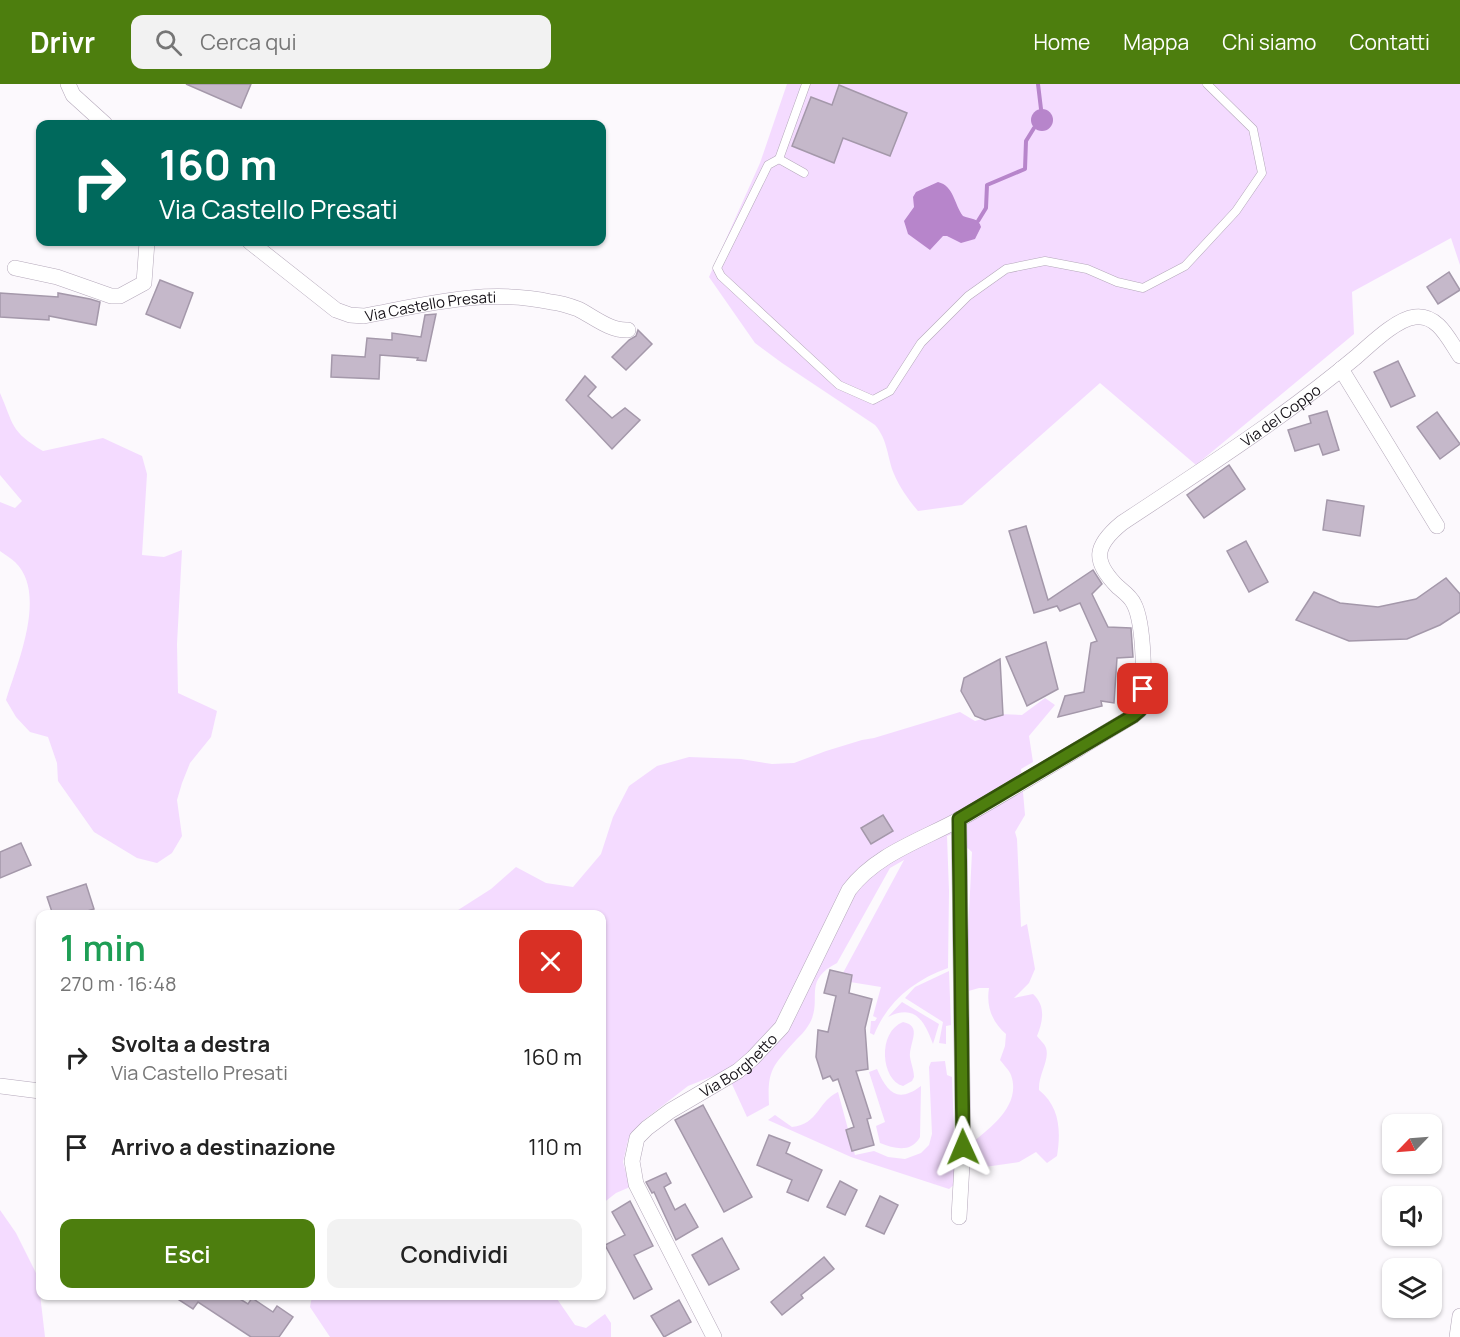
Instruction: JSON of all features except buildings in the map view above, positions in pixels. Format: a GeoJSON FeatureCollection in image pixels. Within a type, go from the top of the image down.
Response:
{"type":"FeatureCollection","features":[{"type":"Feature","properties":{"kind":"street"},"geometry":{"type":"LineString","coordinates":[[68,84],[73,94],[101,120]]}},
{"type":"Feature","properties":{"kind":"street"},"geometry":{"type":"LineString","coordinates":[[15,268],[57,276],[111,296],[120,296],[144,283],[147,246]]}},
{"type":"Feature","properties":{"kind":"street","name":"Via Castello Presati"},"geometry":{"type":"LineString","coordinates":[[255,246],[336,310],[350,315],[364,316],[459,297],[503,296],[550,301],[576,308],[619,331],[628,330]]}},
{"type":"Feature","properties":{"kind":"street","name":"Via del Coppo"},"geometry":{"type":"LineString","coordinates":[[959,819],[1140,710],[1144,672],[1138,615],[1132,600],[1104,572],[1100,554],[1105,538],[1122,523],[1302,402],[1382,335],[1404,320],[1417,316],[1432,319],[1439,325],[1460,356]]}},
{"type":"Feature","properties":{"kind":"street"},"geometry":{"type":"LineString","coordinates":[[1341,369],[1437,526]]}},
{"type":"Feature","properties":{"kind":"street"},"geometry":{"type":"LineString","coordinates":[[959,819],[963,1147],[959,1217]]}},
{"type":"Feature","properties":{"kind":"street","name":"Via Borghetto"},"geometry":{"type":"LineString","coordinates":[[714,1337],[636,1184],[632,1161],[637,1138],[670,1111],[738,1071],[782,1026],[849,890],[859,876],[874,864],[959,819]]}},
{"type":"Feature","properties":{"kind":"street"},"geometry":{"type":"LineString","coordinates":[[0,1086],[36,1090]]}},
{"type":"Feature","properties":{"kind":"street"},"geometry":{"type":"LineString","coordinates":[[1457,1337],[1460,1316]]}},
{"type":"Feature","properties":{"kind":"lane"},"geometry":{"type":"LineString","coordinates":[[806,84],[779,159],[768,165],[717,268],[721,276],[839,385],[873,400],[890,391],[921,343],[968,296],[1006,269],[1045,261],[1087,269],[1117,282],[1143,288],[1185,266],[1236,211],[1262,173],[1253,129],[1207,84]]}},
{"type":"Feature","properties":{"kind":"lane"},"geometry":{"type":"LineString","coordinates":[[779,159],[804,173]]}},
{"type":"Feature","properties":{"kind":"shaded area"},"geometry":{"type":"Polygon","coordinates":[[[787,84],[1460,84],[1460,265],[1451,238],[1352,292],[1354,334],[1196,465],[1100,383],[962,505],[918,511],[896,479],[885,443],[875,425],[755,343],[709,277],[760,163],[787,84]]]}},
{"type":"Feature","properties":{"kind":"shaded area"},"geometry":{"type":"Polygon","coordinates":[[[1042,109],[1050,112],[1053,120],[1050,128],[1042,131],[1034,128],[1031,120],[1034,112],[1042,109]]]}},
{"type":"Feature","properties":{"kind":"shaded area"},"geometry":{"type":"Polygon","coordinates":[[[938,182],[951,191],[963,216],[976,220],[981,227],[975,239],[961,243],[943,236],[930,250],[908,234],[904,221],[914,207],[913,197],[916,192],[938,182]]]}},
{"type":"Feature","properties":{"kind":"shaded area"},"geometry":{"type":"Polygon","coordinates":[[[0,393],[14,426],[24,438],[43,451],[103,438],[142,456],[147,474],[142,555],[164,557],[182,550],[177,644],[178,693],[217,711],[211,737],[190,763],[177,800],[182,836],[172,853],[157,863],[137,858],[94,832],[58,781],[57,763],[48,737],[30,732],[16,717],[6,700],[22,649],[30,610],[25,575],[15,562],[0,551],[0,502],[15,508],[22,501],[0,475],[0,393]]]}},
{"type":"Feature","properties":{"kind":"shaded area"},"geometry":{"type":"Polygon","coordinates":[[[1045,698],[1055,705],[1029,736],[1033,762],[1021,769],[1025,815],[1015,832],[1021,927],[1027,924],[1035,969],[1029,983],[1014,998],[1033,994],[1042,1009],[1041,1025],[1037,1036],[1045,1046],[1047,1053],[1039,1090],[1055,1112],[1059,1129],[1057,1156],[1047,1163],[1036,1152],[1019,1162],[978,1168],[968,1152],[968,1146],[1002,1116],[1012,1097],[1013,1086],[1010,1073],[1000,1060],[1006,1034],[991,1013],[988,1001],[989,988],[965,992],[972,852],[952,834],[947,836],[948,968],[924,979],[903,994],[886,1012],[874,1035],[870,1033],[871,1021],[877,1018],[873,1016],[881,987],[850,982],[851,975],[843,973],[904,860],[890,868],[837,963],[819,977],[816,984],[813,1017],[773,1069],[769,1083],[769,1105],[747,1117],[731,1082],[718,1074],[688,1086],[644,1120],[628,1140],[623,1162],[630,1187],[616,1193],[606,1201],[606,910],[458,910],[491,889],[516,867],[546,883],[573,887],[601,854],[613,817],[629,786],[657,766],[689,757],[741,759],[772,764],[794,763],[826,751],[960,712],[975,721],[999,714],[1022,715],[1045,698]]]}},
{"type":"Feature","properties":{"kind":"shaded area"},"geometry":{"type":"Polygon","coordinates":[[[949,971],[951,1025],[946,1026],[946,1044],[939,1043],[943,1022],[905,998],[915,987],[949,971]]]}},
{"type":"Feature","properties":{"kind":"shaded area"},"geometry":{"type":"Polygon","coordinates":[[[902,1002],[939,1024],[933,1044],[922,1021],[912,1014],[897,1013],[888,1017],[902,1002]]]}},
{"type":"Feature","properties":{"kind":"shaded area"},"geometry":{"type":"Polygon","coordinates":[[[903,1022],[909,1024],[914,1031],[910,1057],[914,1077],[912,1081],[903,1086],[890,1075],[885,1056],[889,1035],[903,1022]]]}},
{"type":"Feature","properties":{"kind":"shaded area"},"geometry":{"type":"Polygon","coordinates":[[[945,1061],[947,1075],[952,1077],[956,1183],[949,1189],[851,1157],[768,1120],[775,1115],[792,1127],[801,1125],[808,1122],[831,1096],[838,1092],[855,1155],[874,1151],[888,1157],[905,1159],[921,1153],[929,1145],[932,1134],[929,1067],[931,1062],[945,1061]]]}},
{"type":"Feature","properties":{"kind":"shaded area"},"geometry":{"type":"Polygon","coordinates":[[[877,1069],[889,1089],[899,1095],[921,1086],[920,1137],[912,1146],[897,1148],[880,1143],[876,1126],[885,1122],[869,1072],[877,1069]]]}},
{"type":"Feature","properties":{"kind":"shaded area"},"geometry":{"type":"Polygon","coordinates":[[[0,1210],[16,1233],[36,1273],[36,1300],[41,1300],[45,1337],[0,1337],[0,1210]]]}},
{"type":"Feature","properties":{"kind":"shaded area"},"geometry":{"type":"Polygon","coordinates":[[[311,1300],[558,1300],[575,1325],[586,1328],[605,1314],[611,1323],[611,1337],[330,1337],[310,1307],[311,1300]]]}},
{"type":"Feature","properties":{"kind":"waterway"},"geometry":{"type":"LineString","coordinates":[[1038,84],[1041,109]]}},
{"type":"Feature","properties":{"kind":"waterway"},"geometry":{"type":"LineString","coordinates":[[978,221],[986,208],[987,185],[1025,169],[1026,141],[1034,128]]}},
{"type":"Feature","properties":{"kind":"route"},"geometry":{"type":"LineString","coordinates":[[963,1147],[959,819],[1133,716],[1140,710],[1143,689]]}}]}
